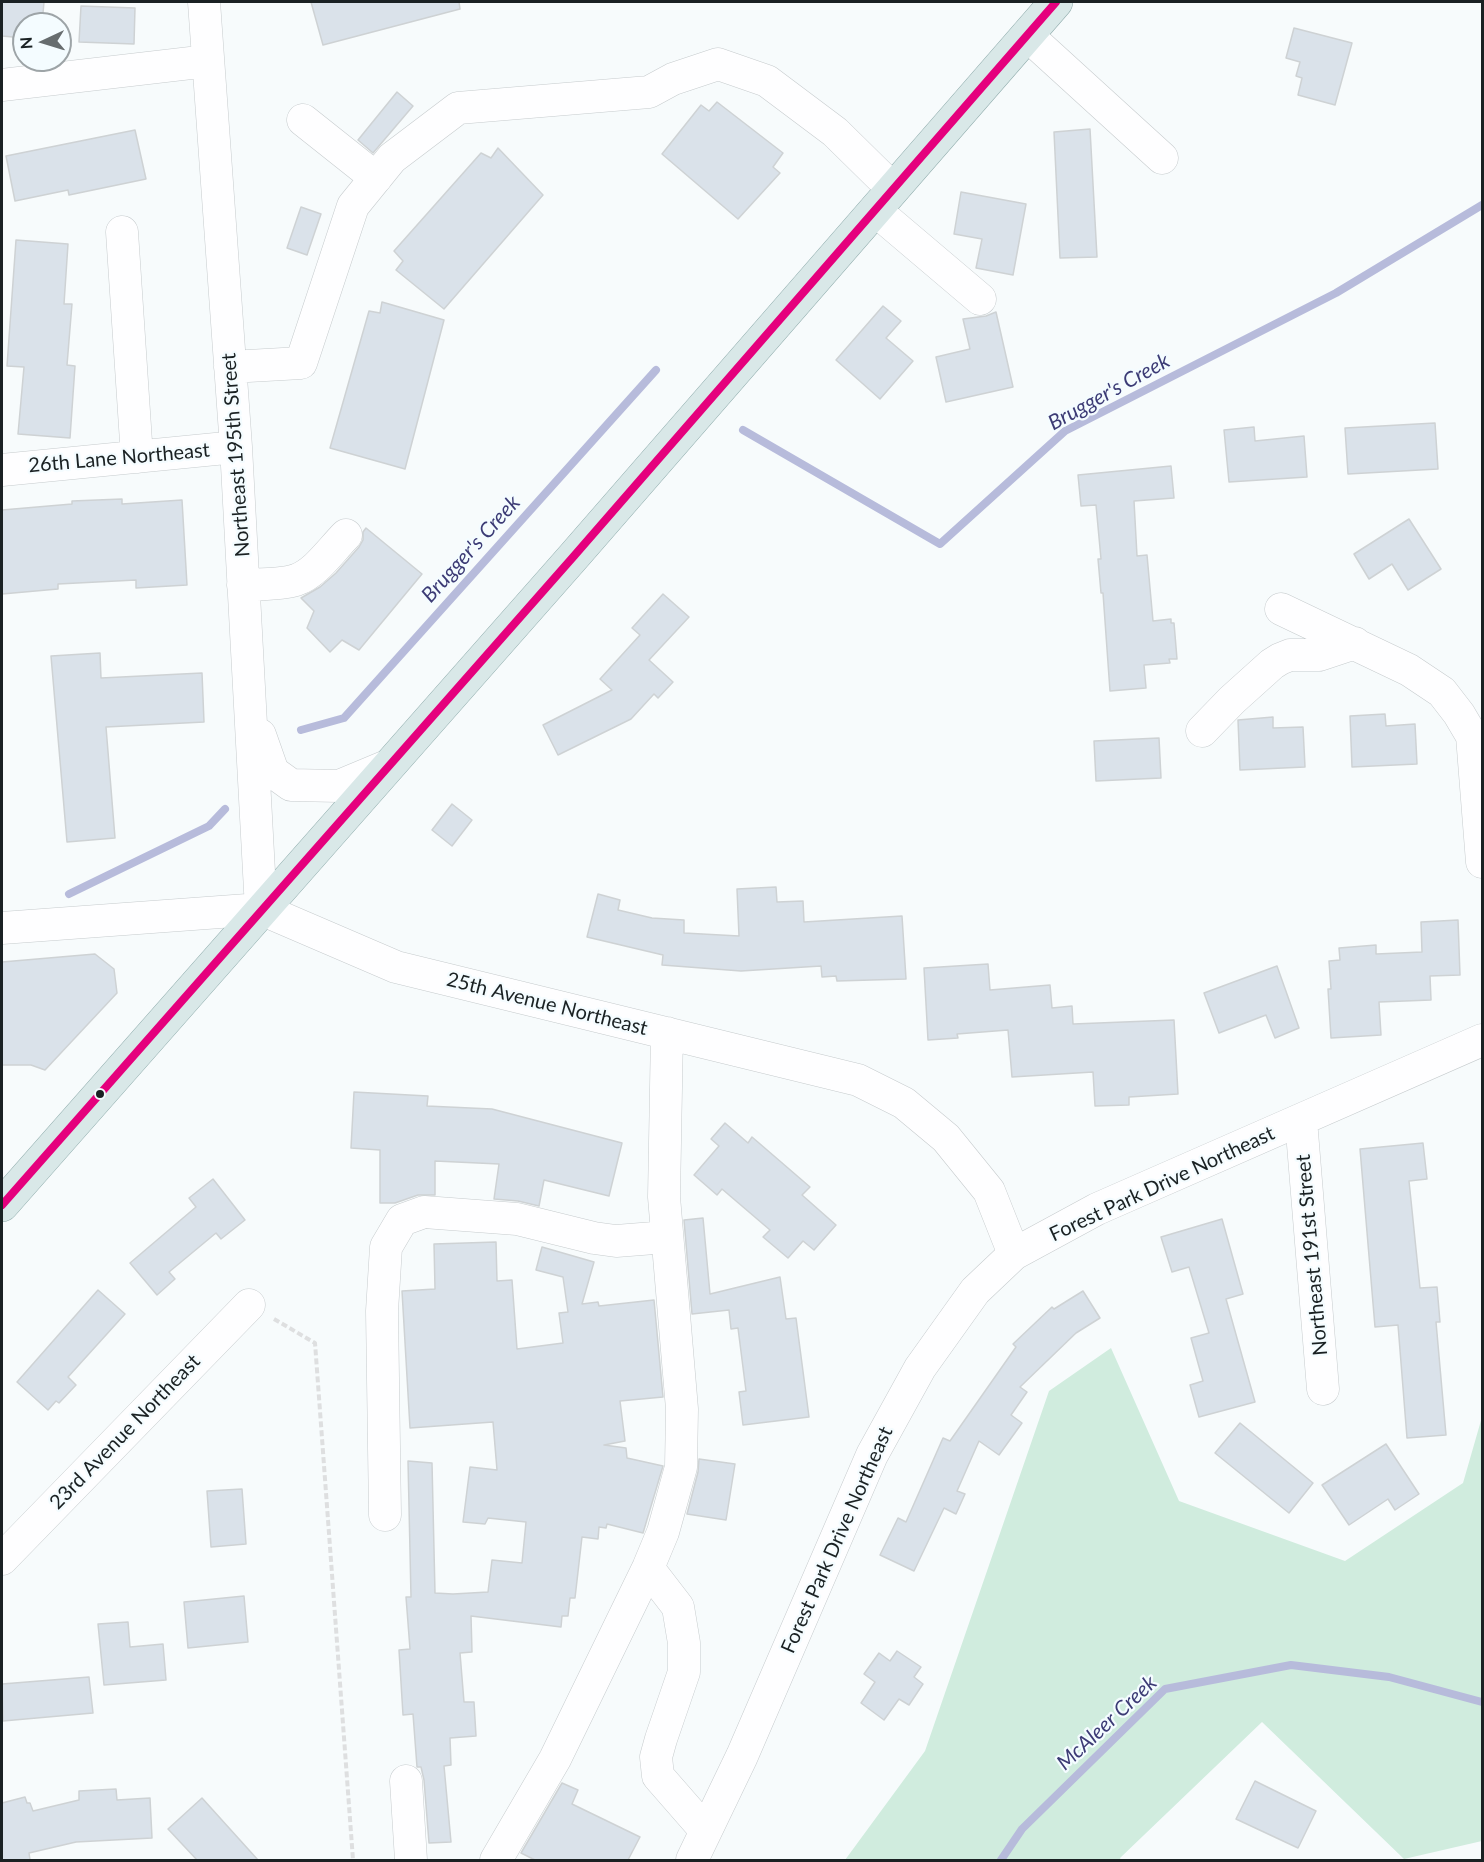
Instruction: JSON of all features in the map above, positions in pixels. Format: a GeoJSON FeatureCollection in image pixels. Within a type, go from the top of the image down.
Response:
{"type":"FeatureCollection","features":[{"type":"Feature","properties":{"kind":"main road"},"geometry":{"type":"LineString","coordinates":[[6,1189],[261,909],[574,556],[1056,2]]}},
{"type":"Feature","properties":{"kind":"street","name":"Northeast 195th Street"},"geometry":{"type":"LineString","coordinates":[[204,2],[236,447],[261,909]]}},
{"type":"Feature","properties":{"kind":"street"},"geometry":{"type":"LineString","coordinates":[[1027,35],[1162,158]]}},
{"type":"Feature","properties":{"kind":"street"},"geometry":{"type":"LineString","coordinates":[[2,85],[208,61]]}},
{"type":"Feature","properties":{"kind":"street"},"geometry":{"type":"LineString","coordinates":[[230,367],[301,363],[353,206],[392,158],[458,108],[649,92],[672,79],[718,64],[767,81],[835,132],[884,199],[980,299]]}},
{"type":"Feature","properties":{"kind":"street"},"geometry":{"type":"LineString","coordinates":[[303,120],[376,178]]}},
{"type":"Feature","properties":{"kind":"street"},"geometry":{"type":"LineString","coordinates":[[122,232],[137,457]]}},
{"type":"Feature","properties":{"kind":"street","name":"26th Lane Northeast"},"geometry":{"type":"LineString","coordinates":[[2,470],[236,447]]}},
{"type":"Feature","properties":{"kind":"street"},"geometry":{"type":"LineString","coordinates":[[243,585],[285,583],[298,579],[311,572],[346,535]]}},
{"type":"Feature","properties":{"kind":"street"},"geometry":{"type":"LineString","coordinates":[[1281,609],[1409,670],[1442,692],[1472,736],[1482,862]]}},
{"type":"Feature","properties":{"kind":"street"},"geometry":{"type":"LineString","coordinates":[[1202,731],[1232,700],[1280,659],[1290,655],[1319,655],[1355,644]]}},
{"type":"Feature","properties":{"kind":"street"},"geometry":{"type":"LineString","coordinates":[[250,708],[273,772],[291,785],[339,786],[387,766]]}},
{"type":"Feature","properties":{"kind":"street","name":"25th Avenue Northeast"},"geometry":{"type":"LineString","coordinates":[[2,928],[261,909],[396,967],[858,1080],[904,1103],[946,1138],[988,1191],[1014,1254]]}},
{"type":"Feature","properties":{"kind":"street"},"geometry":{"type":"LineString","coordinates":[[496,1860],[555,1759],[648,1568],[663,1532],[681,1467],[682,1409],[664,1197],[668,1033]]}},
{"type":"Feature","properties":{"kind":"street","name":"Forest Park Drive Northeast"},"geometry":{"type":"LineString","coordinates":[[692,1860],[742,1756],[872,1455],[920,1368],[975,1291],[1014,1254],[1097,1209],[1482,1040]]}},
{"type":"Feature","properties":{"kind":"street","name":"Northeast 191st Street"},"geometry":{"type":"LineString","coordinates":[[1301,1120],[1323,1389]]}},
{"type":"Feature","properties":{"kind":"street"},"geometry":{"type":"LineString","coordinates":[[385,1515],[382,1311],[386,1247],[402,1220],[424,1212],[517,1219],[594,1238],[616,1241],[667,1237]]}},
{"type":"Feature","properties":{"kind":"street","name":"23rd Avenue Northeast"},"geometry":{"type":"LineString","coordinates":[[2,1559],[249,1305]]}},
{"type":"Feature","properties":{"kind":"street"},"geometry":{"type":"LineString","coordinates":[[648,1568],[678,1607],[684,1643],[684,1672],[656,1757],[658,1776],[706,1831]]}},
{"type":"Feature","properties":{"kind":"street"},"geometry":{"type":"LineString","coordinates":[[406,1781],[411,1860]]}},
{"type":"Feature","properties":{"kind":"path"},"geometry":{"type":"LineString","coordinates":[[249,1305],[315,1343],[353,1860]]}},
{"type":"Feature","properties":{"kind":"green space"},"geometry":{"type":"Polygon","coordinates":[[[1111,1348],[1179,1501],[1345,1561],[1463,1483],[1482,1417],[1482,1841],[1404,1859],[1262,1722],[1120,1858],[1121,1860],[845,1860],[925,1751],[1049,1391],[1111,1348]]]}},
{"type":"Feature","properties":{"kind":"building"},"geometry":{"type":"Polygon","coordinates":[[[2,2],[44,2],[43,12],[12,12],[12,37],[2,36],[2,2]]]}},
{"type":"Feature","properties":{"kind":"building"},"geometry":{"type":"Polygon","coordinates":[[[311,2],[459,2],[460,9],[323,45],[311,2]]]}},
{"type":"Feature","properties":{"kind":"building"},"geometry":{"type":"Polygon","coordinates":[[[81,6],[135,8],[134,44],[79,42],[81,6]]]}},
{"type":"Feature","properties":{"kind":"building"},"geometry":{"type":"Polygon","coordinates":[[[1294,28],[1352,43],[1335,105],[1298,95],[1302,78],[1296,76],[1300,62],[1286,58],[1294,28]]]}},
{"type":"Feature","properties":{"kind":"building"},"geometry":{"type":"Polygon","coordinates":[[[397,92],[413,106],[373,153],[358,140],[397,92]]]}},
{"type":"Feature","properties":{"kind":"building"},"geometry":{"type":"Polygon","coordinates":[[[717,102],[783,153],[773,167],[780,173],[738,219],[662,154],[701,105],[709,111],[717,102]]]}},
{"type":"Feature","properties":{"kind":"building"},"geometry":{"type":"Polygon","coordinates":[[[1090,129],[1097,257],[1060,258],[1054,132],[1090,129]]]}},
{"type":"Feature","properties":{"kind":"building"},"geometry":{"type":"Polygon","coordinates":[[[135,130],[146,179],[69,195],[68,190],[15,201],[6,156],[135,130]]]}},
{"type":"Feature","properties":{"kind":"building"},"geometry":{"type":"Polygon","coordinates":[[[498,148],[543,195],[444,309],[396,270],[403,261],[394,251],[481,153],[491,158],[498,148]]]}},
{"type":"Feature","properties":{"kind":"building"},"geometry":{"type":"Polygon","coordinates":[[[961,192],[1026,204],[1013,275],[976,268],[982,239],[954,234],[961,192]]]}},
{"type":"Feature","properties":{"kind":"building"},"geometry":{"type":"Polygon","coordinates":[[[301,207],[321,214],[307,255],[287,248],[301,207]]]}},
{"type":"Feature","properties":{"kind":"building"},"geometry":{"type":"Polygon","coordinates":[[[16,240],[68,244],[64,304],[72,304],[67,365],[75,366],[70,438],[18,434],[24,367],[7,366],[16,240]]]}},
{"type":"Feature","properties":{"kind":"building"},"geometry":{"type":"Polygon","coordinates":[[[382,302],[444,320],[405,469],[330,448],[369,311],[380,313],[382,302]]]}},
{"type":"Feature","properties":{"kind":"building"},"geometry":{"type":"Polygon","coordinates":[[[883,306],[901,321],[886,338],[913,361],[880,399],[836,360],[883,306]]]}},
{"type":"Feature","properties":{"kind":"building"},"geometry":{"type":"Polygon","coordinates":[[[996,312],[1013,387],[946,402],[936,357],[970,349],[963,319],[986,316],[996,312]]]}},
{"type":"Feature","properties":{"kind":"building"},"geometry":{"type":"Polygon","coordinates":[[[1435,423],[1438,469],[1348,474],[1345,428],[1435,423]]]}},
{"type":"Feature","properties":{"kind":"building"},"geometry":{"type":"Polygon","coordinates":[[[1254,427],[1255,441],[1304,436],[1307,477],[1229,482],[1224,430],[1254,427]]]}},
{"type":"Feature","properties":{"kind":"building"},"geometry":{"type":"Polygon","coordinates":[[[1171,466],[1174,498],[1134,501],[1137,556],[1147,555],[1153,621],[1171,619],[1171,623],[1174,623],[1177,659],[1169,659],[1170,663],[1144,665],[1146,688],[1110,691],[1103,593],[1101,593],[1098,559],[1101,559],[1096,505],[1081,506],[1078,475],[1171,466]]]}},
{"type":"Feature","properties":{"kind":"building"},"geometry":{"type":"Polygon","coordinates":[[[122,499],[122,504],[182,500],[187,585],[136,588],[136,580],[58,584],[58,589],[2,594],[2,510],[72,504],[72,501],[122,499]]]}},
{"type":"Feature","properties":{"kind":"building"},"geometry":{"type":"Polygon","coordinates":[[[1409,519],[1441,569],[1408,590],[1392,564],[1369,579],[1354,554],[1409,519]]]}},
{"type":"Feature","properties":{"kind":"building"},"geometry":{"type":"Polygon","coordinates":[[[366,528],[422,574],[359,650],[342,640],[330,652],[307,628],[314,611],[301,598],[320,587],[336,573],[359,547],[366,528]]]}},
{"type":"Feature","properties":{"kind":"building"},"geometry":{"type":"Polygon","coordinates":[[[663,594],[689,617],[649,660],[673,682],[658,698],[654,694],[631,719],[558,755],[543,725],[612,690],[600,679],[640,635],[632,628],[663,594]]]}},
{"type":"Feature","properties":{"kind":"building"},"geometry":{"type":"Polygon","coordinates":[[[100,653],[101,678],[202,673],[204,722],[106,727],[115,838],[67,842],[51,656],[100,653]]]}},
{"type":"Feature","properties":{"kind":"building"},"geometry":{"type":"Polygon","coordinates":[[[1385,714],[1386,726],[1415,724],[1417,764],[1352,767],[1350,716],[1385,714]]]}},
{"type":"Feature","properties":{"kind":"building"},"geometry":{"type":"Polygon","coordinates":[[[1273,717],[1273,728],[1303,727],[1305,767],[1240,770],[1238,720],[1273,717]]]}},
{"type":"Feature","properties":{"kind":"building"},"geometry":{"type":"Polygon","coordinates":[[[1159,738],[1161,778],[1096,781],[1094,741],[1159,738]]]}},
{"type":"Feature","properties":{"kind":"building"},"geometry":{"type":"Polygon","coordinates":[[[452,804],[472,820],[452,846],[432,830],[452,804]]]}},
{"type":"Feature","properties":{"kind":"building"},"geometry":{"type":"Polygon","coordinates":[[[776,887],[777,902],[803,901],[804,922],[902,916],[906,979],[837,981],[836,976],[822,977],[821,966],[741,971],[662,965],[663,955],[587,937],[598,894],[620,900],[618,910],[652,918],[684,920],[684,933],[739,936],[737,889],[776,887]]]}},
{"type":"Feature","properties":{"kind":"building"},"geometry":{"type":"Polygon","coordinates":[[[1458,920],[1460,975],[1430,976],[1431,1000],[1379,1002],[1381,1035],[1331,1038],[1329,961],[1340,960],[1339,948],[1376,945],[1376,954],[1422,952],[1421,922],[1458,920]]]}},
{"type":"Feature","properties":{"kind":"building"},"geometry":{"type":"Polygon","coordinates":[[[95,954],[114,969],[117,993],[45,1070],[31,1065],[2,1065],[2,962],[95,954]]]}},
{"type":"Feature","properties":{"kind":"building"},"geometry":{"type":"Polygon","coordinates":[[[988,964],[990,990],[1050,985],[1052,1008],[1072,1006],[1073,1024],[1174,1020],[1178,1094],[1129,1097],[1129,1105],[1095,1106],[1093,1072],[1012,1077],[1008,1030],[957,1034],[958,1038],[928,1040],[924,968],[988,964]]]}},
{"type":"Feature","properties":{"kind":"building"},"geometry":{"type":"Polygon","coordinates":[[[1277,966],[1299,1028],[1275,1038],[1266,1015],[1219,1033],[1204,993],[1277,966]]]}},
{"type":"Feature","properties":{"kind":"building"},"geometry":{"type":"Polygon","coordinates":[[[354,1092],[428,1096],[427,1106],[492,1109],[622,1143],[609,1196],[544,1180],[539,1206],[494,1199],[499,1164],[435,1161],[435,1195],[418,1195],[395,1203],[380,1203],[380,1150],[351,1148],[354,1092]]]}},
{"type":"Feature","properties":{"kind":"building"},"geometry":{"type":"Polygon","coordinates":[[[725,1123],[748,1143],[752,1137],[810,1187],[802,1195],[836,1225],[814,1250],[803,1241],[788,1258],[763,1237],[770,1230],[722,1189],[717,1195],[694,1175],[719,1146],[711,1139],[725,1123]]]}},
{"type":"Feature","properties":{"kind":"building"},"geometry":{"type":"Polygon","coordinates":[[[1423,1143],[1427,1179],[1409,1181],[1420,1288],[1437,1287],[1440,1322],[1436,1322],[1446,1435],[1407,1438],[1398,1325],[1375,1327],[1360,1149],[1423,1143]]]}},
{"type":"Feature","properties":{"kind":"building"},"geometry":{"type":"Polygon","coordinates":[[[213,1179],[245,1220],[221,1239],[216,1233],[169,1272],[175,1279],[157,1295],[130,1263],[196,1207],[189,1198],[213,1179]]]}},
{"type":"Feature","properties":{"kind":"building"},"geometry":{"type":"Polygon","coordinates":[[[703,1218],[710,1294],[780,1277],[786,1319],[796,1318],[809,1417],[743,1425],[739,1392],[746,1391],[738,1328],[731,1329],[729,1310],[692,1314],[684,1220],[703,1218]]]}},
{"type":"Feature","properties":{"kind":"building"},"geometry":{"type":"Polygon","coordinates":[[[1222,1219],[1243,1294],[1226,1299],[1255,1402],[1199,1417],[1190,1385],[1203,1381],[1191,1338],[1209,1333],[1189,1267],[1172,1272],[1161,1237],[1222,1219]]]}},
{"type":"Feature","properties":{"kind":"building"},"geometry":{"type":"Polygon","coordinates":[[[496,1242],[497,1281],[512,1280],[517,1349],[563,1343],[559,1313],[568,1312],[563,1277],[536,1270],[542,1247],[594,1262],[582,1304],[598,1302],[599,1306],[654,1300],[663,1397],[620,1401],[625,1441],[604,1445],[626,1448],[627,1458],[663,1466],[643,1533],[607,1524],[606,1528],[599,1527],[598,1539],[582,1537],[575,1598],[570,1598],[568,1616],[562,1616],[561,1627],[471,1616],[472,1652],[460,1653],[464,1702],[474,1702],[476,1736],[450,1738],[451,1765],[444,1766],[451,1842],[429,1843],[424,1780],[421,1767],[417,1767],[413,1714],[403,1715],[399,1650],[410,1649],[406,1597],[411,1597],[408,1461],[432,1463],[435,1593],[488,1592],[492,1560],[522,1563],[526,1522],[488,1518],[485,1524],[463,1522],[470,1467],[497,1470],[493,1422],[410,1428],[402,1291],[435,1289],[434,1244],[496,1242]]]}},
{"type":"Feature","properties":{"kind":"building"},"geometry":{"type":"Polygon","coordinates":[[[98,1290],[125,1314],[68,1377],[76,1385],[59,1403],[56,1401],[48,1410],[17,1382],[98,1290]]]}},
{"type":"Feature","properties":{"kind":"building"},"geometry":{"type":"Polygon","coordinates":[[[1083,1291],[1100,1318],[1076,1333],[1020,1387],[1027,1392],[1011,1415],[1022,1423],[999,1455],[979,1441],[957,1491],[965,1494],[956,1514],[944,1508],[914,1571],[880,1555],[898,1518],[906,1522],[943,1438],[950,1441],[1016,1347],[1013,1344],[1052,1307],[1054,1309],[1083,1291]]]}},
{"type":"Feature","properties":{"kind":"building"},"geometry":{"type":"Polygon","coordinates":[[[1240,1423],[1313,1483],[1289,1513],[1215,1453],[1240,1423]]]}},
{"type":"Feature","properties":{"kind":"building"},"geometry":{"type":"Polygon","coordinates":[[[1386,1444],[1419,1494],[1395,1510],[1388,1499],[1349,1525],[1322,1485],[1386,1444]]]}},
{"type":"Feature","properties":{"kind":"building"},"geometry":{"type":"Polygon","coordinates":[[[699,1459],[735,1464],[726,1520],[687,1514],[699,1459]]]}},
{"type":"Feature","properties":{"kind":"building"},"geometry":{"type":"Polygon","coordinates":[[[242,1489],[246,1544],[211,1547],[207,1491],[242,1489]]]}},
{"type":"Feature","properties":{"kind":"building"},"geometry":{"type":"Polygon","coordinates":[[[244,1596],[248,1642],[188,1648],[184,1602],[244,1596]]]}},
{"type":"Feature","properties":{"kind":"building"},"geometry":{"type":"Polygon","coordinates":[[[128,1622],[130,1647],[163,1644],[166,1680],[104,1685],[98,1624],[128,1622]]]}},
{"type":"Feature","properties":{"kind":"building"},"geometry":{"type":"Polygon","coordinates":[[[897,1651],[921,1667],[914,1677],[923,1684],[909,1705],[899,1699],[884,1720],[861,1703],[875,1682],[864,1674],[879,1653],[890,1661],[897,1651]]]}},
{"type":"Feature","properties":{"kind":"building"},"geometry":{"type":"Polygon","coordinates":[[[89,1677],[93,1713],[3,1721],[2,1684],[89,1677]]]}},
{"type":"Feature","properties":{"kind":"building"},"geometry":{"type":"Polygon","coordinates":[[[1255,1781],[1316,1811],[1298,1848],[1236,1819],[1255,1781]]]}},
{"type":"Feature","properties":{"kind":"building"},"geometry":{"type":"Polygon","coordinates":[[[562,1783],[578,1790],[572,1804],[640,1837],[628,1860],[535,1860],[521,1853],[562,1783]]]}},
{"type":"Feature","properties":{"kind":"building"},"geometry":{"type":"Polygon","coordinates":[[[116,1789],[117,1800],[150,1798],[152,1838],[76,1842],[29,1853],[30,1860],[2,1860],[2,1803],[25,1797],[33,1811],[79,1800],[79,1791],[116,1789]]]}},
{"type":"Feature","properties":{"kind":"building"},"geometry":{"type":"Polygon","coordinates":[[[202,1798],[258,1860],[197,1860],[168,1829],[202,1798]]]}},
{"type":"Feature","properties":{"kind":"waterway","name":"Brugger's Creek"},"geometry":{"type":"LineString","coordinates":[[743,430],[940,544],[1065,431],[1336,293],[1482,205]]}},
{"type":"Feature","properties":{"kind":"waterway","name":"Brugger's Creek"},"geometry":{"type":"LineString","coordinates":[[301,730],[344,718],[656,370]]}},
{"type":"Feature","properties":{"kind":"waterway","name":"Brugger's Creek"},"geometry":{"type":"LineString","coordinates":[[69,894],[209,826],[225,809]]}},
{"type":"Feature","properties":{"kind":"waterway","name":"McAleer Creek"},"geometry":{"type":"LineString","coordinates":[[1001,1860],[1022,1829],[1165,1689],[1291,1665],[1389,1677],[1482,1702]]}},
{"type":"Feature","properties":{"kind":"transit line"},"geometry":{"type":"LineString","coordinates":[[2,1205],[574,556],[1056,2]]}}]}
